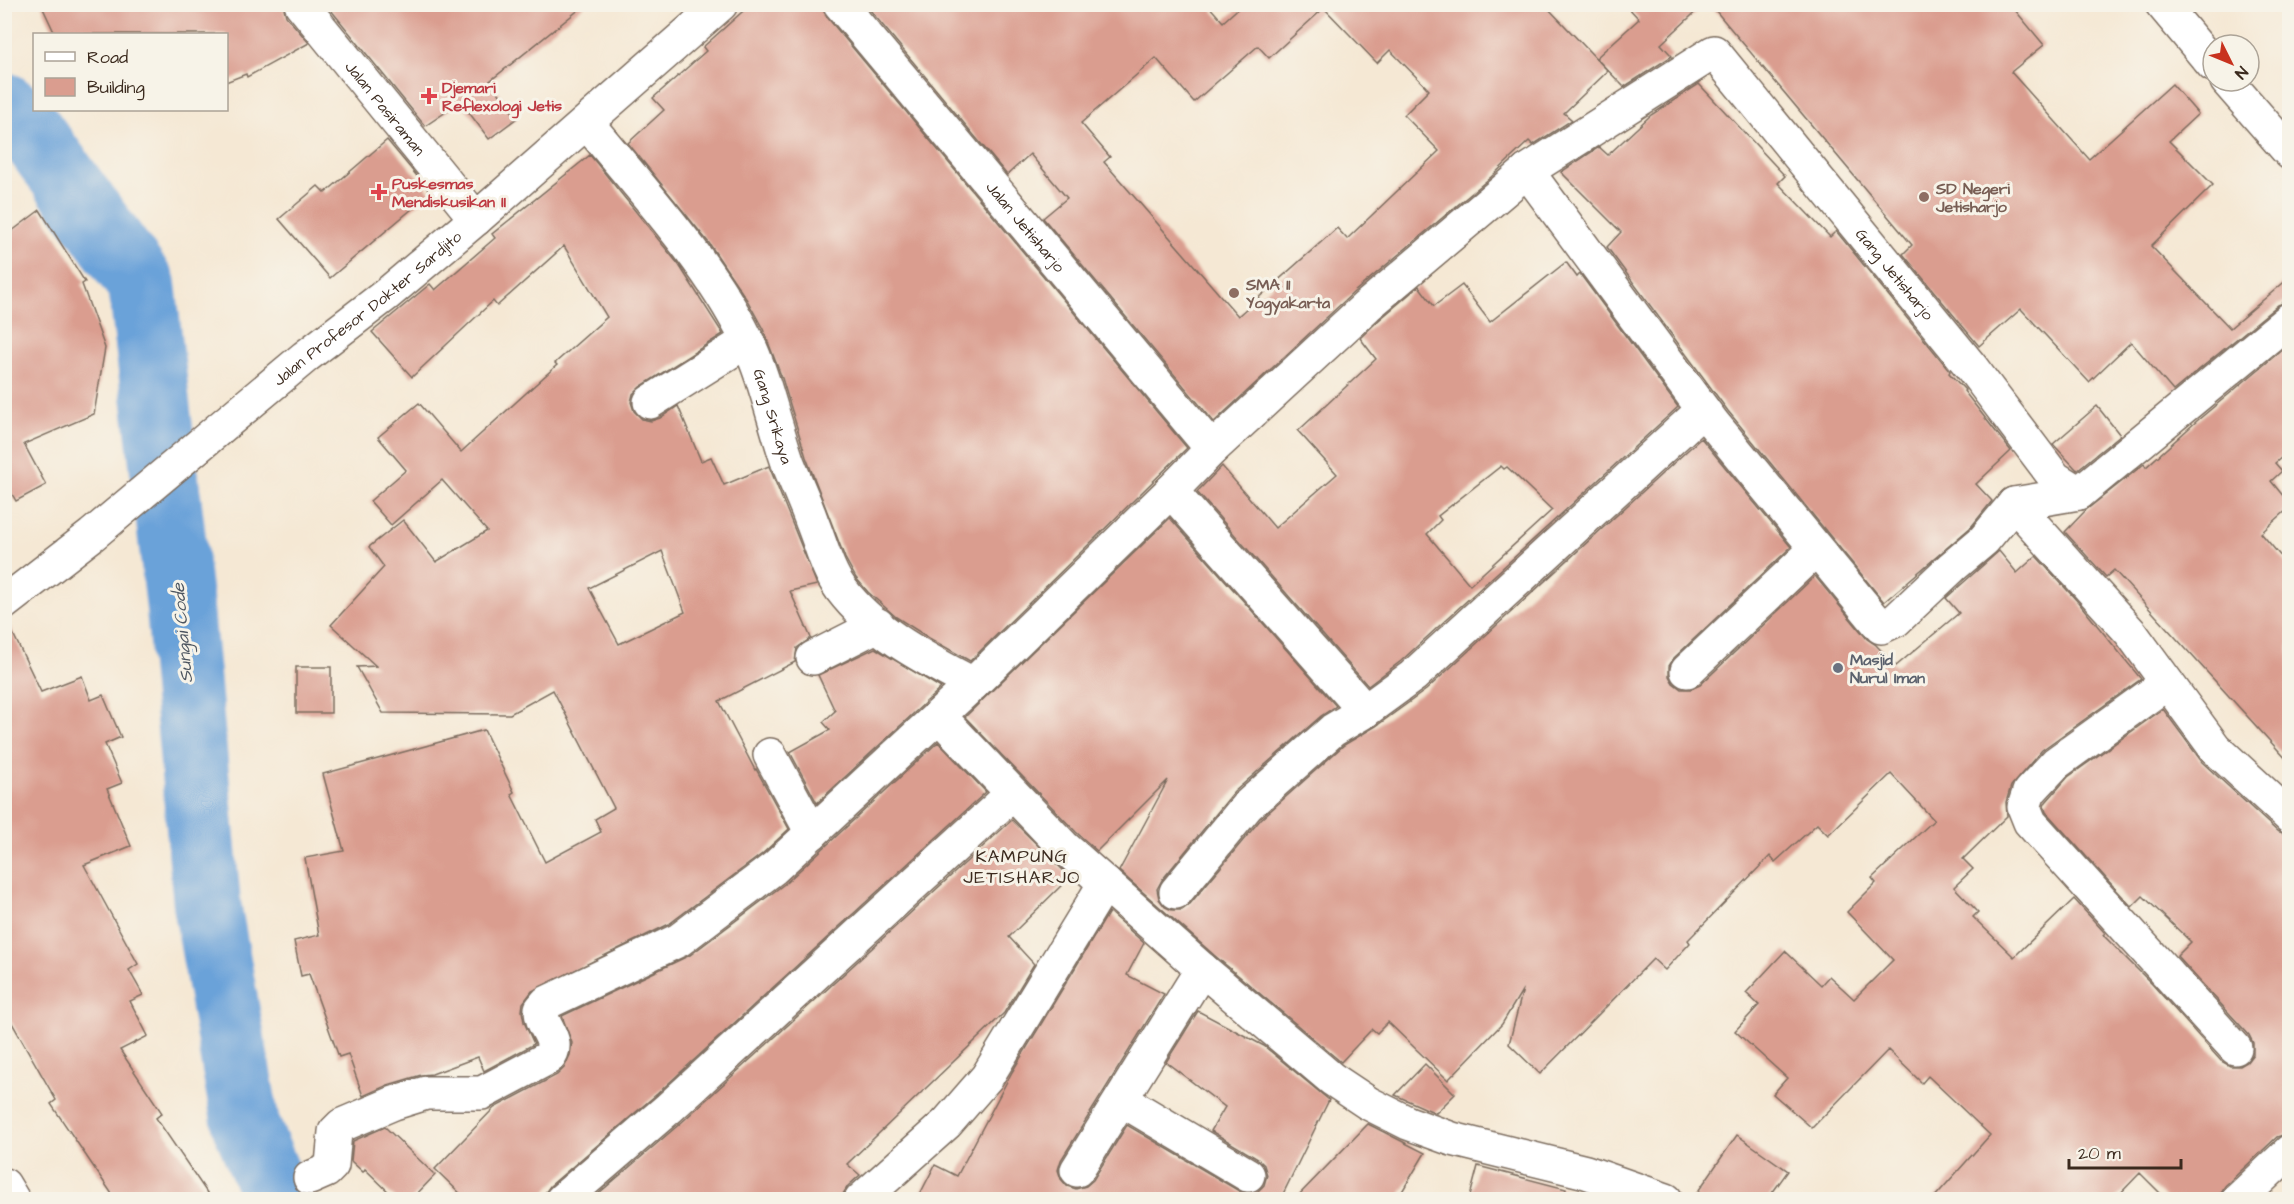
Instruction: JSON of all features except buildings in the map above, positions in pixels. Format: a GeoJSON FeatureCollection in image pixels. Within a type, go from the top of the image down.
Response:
{"type":"FeatureCollection","features":[{"type":"Feature","properties":{"kind":"street","name":"Jalan Profesor Dokter Sardjito"},"geometry":{"type":"LineString","coordinates":[[4,603],[92,535],[305,357],[387,294],[587,123],[721,4]]}},
{"type":"Feature","properties":{"kind":"street","name":"Jalan Jetisharjo"},"geometry":{"type":"LineString","coordinates":[[840,4],[1212,448]]}},
{"type":"Feature","properties":{"kind":"street"},"geometry":{"type":"LineString","coordinates":[[2162,4],[2201,51]]}},
{"type":"Feature","properties":{"kind":"street","name":"Jalan Pasiraman"},"geometry":{"type":"LineString","coordinates":[[314,9],[476,219]]}},
{"type":"Feature","properties":{"kind":"street","name":"Gang Jetisharjo"},"geometry":{"type":"LineString","coordinates":[[1527,171],[1714,52],[1972,368],[2055,478],[2079,493]]}},
{"type":"Feature","properties":{"kind":"street"},"geometry":{"type":"LineString","coordinates":[[2237,93],[2289,153]]}},
{"type":"Feature","properties":{"kind":"street","name":"Gang Srikaya"},"geometry":{"type":"LineString","coordinates":[[587,123],[674,229],[729,307],[747,341],[789,465],[829,568],[841,589],[878,626],[926,660],[973,684]]}},
{"type":"Feature","properties":{"kind":"street"},"geometry":{"type":"LineString","coordinates":[[310,1178],[326,1171],[332,1165],[335,1132],[342,1125],[394,1103],[426,1093],[482,1093],[548,1058],[553,1052],[554,1042],[540,1016],[541,1009],[546,1003],[679,940],[774,868],[973,684],[1172,491],[1212,448],[1367,306],[1527,171],[1703,410],[1881,627],[1896,620],[1984,540],[2014,504],[2079,493],[2289,319]]}},
{"type":"Feature","properties":{"kind":"street"},"geometry":{"type":"LineString","coordinates":[[650,402],[747,341]]}},
{"type":"Feature","properties":{"kind":"street"},"geometry":{"type":"LineString","coordinates":[[1176,892],[1247,806],[1333,730],[1365,711],[1413,676],[1703,410]]}},
{"type":"Feature","properties":{"kind":"street"},"geometry":{"type":"LineString","coordinates":[[1172,491],[1365,711]]}},
{"type":"Feature","properties":{"kind":"street"},"geometry":{"type":"LineString","coordinates":[[2014,504],[2131,633],[2215,748],[2289,817]]}},
{"type":"Feature","properties":{"kind":"street"},"geometry":{"type":"LineString","coordinates":[[1687,671],[1816,549]]}},
{"type":"Feature","properties":{"kind":"street"},"geometry":{"type":"LineString","coordinates":[[813,658],[878,626]]}},
{"type":"Feature","properties":{"kind":"street"},"geometry":{"type":"LineString","coordinates":[[2167,683],[2056,763],[2029,792],[2024,807],[2030,822],[2235,1048]]}},
{"type":"Feature","properties":{"kind":"street"},"geometry":{"type":"LineString","coordinates":[[939,716],[1063,846],[1202,969],[1332,1079],[1368,1103],[1408,1123],[1452,1139],[1586,1172],[1666,1200]]}},
{"type":"Feature","properties":{"kind":"street"},"geometry":{"type":"LineString","coordinates":[[770,755],[812,833]]}},
{"type":"Feature","properties":{"kind":"street"},"geometry":{"type":"LineString","coordinates":[[562,1200],[669,1108],[1012,794]]}},
{"type":"Feature","properties":{"kind":"street"},"geometry":{"type":"LineString","coordinates":[[861,1200],[947,1123],[987,1077],[1105,883]]}},
{"type":"Feature","properties":{"kind":"street"},"geometry":{"type":"LineString","coordinates":[[1077,1170],[1202,969]]}},
{"type":"Feature","properties":{"kind":"street"},"geometry":{"type":"LineString","coordinates":[[1122,1100],[1248,1175]]}},
{"type":"Feature","properties":{"kind":"street"},"geometry":{"type":"LineString","coordinates":[[2238,1200],[2289,1151]]}},
{"type":"Feature","properties":{"kind":"street"},"geometry":{"type":"LineString","coordinates":[[4,1185],[13,1200]]}},
{"type":"Feature","properties":{"kind":"waterway","name":"Sungai Code"},"geometry":{"type":"LineString","coordinates":[[4,106],[21,119],[142,285],[179,598],[207,904],[246,1125],[277,1200]]}},
{"type":"Feature","properties":{"kind":"place","name":"Djemari Reflexologi Jetis"},"geometry":{"type":"Point","coordinates":[429,96]}},
{"type":"Feature","properties":{"kind":"place","name":"Puskesmas Mendiskusikan II"},"geometry":{"type":"Point","coordinates":[379,192]}},
{"type":"Feature","properties":{"kind":"place","name":"SD Negeri Jetisharjo"},"geometry":{"type":"Point","coordinates":[1924,197]}},
{"type":"Feature","properties":{"kind":"place","name":"SMA 11 Yogyakarta"},"geometry":{"type":"Point","coordinates":[1234,293]}},
{"type":"Feature","properties":{"kind":"place","name":"Masjid Nurul Iman"},"geometry":{"type":"Point","coordinates":[1838,668]}},
{"type":"Feature","properties":{"kind":"district","name":"KAMPUNG JETISHARJO"},"geometry":{"type":"Point","coordinates":[1022,866]}}]}
